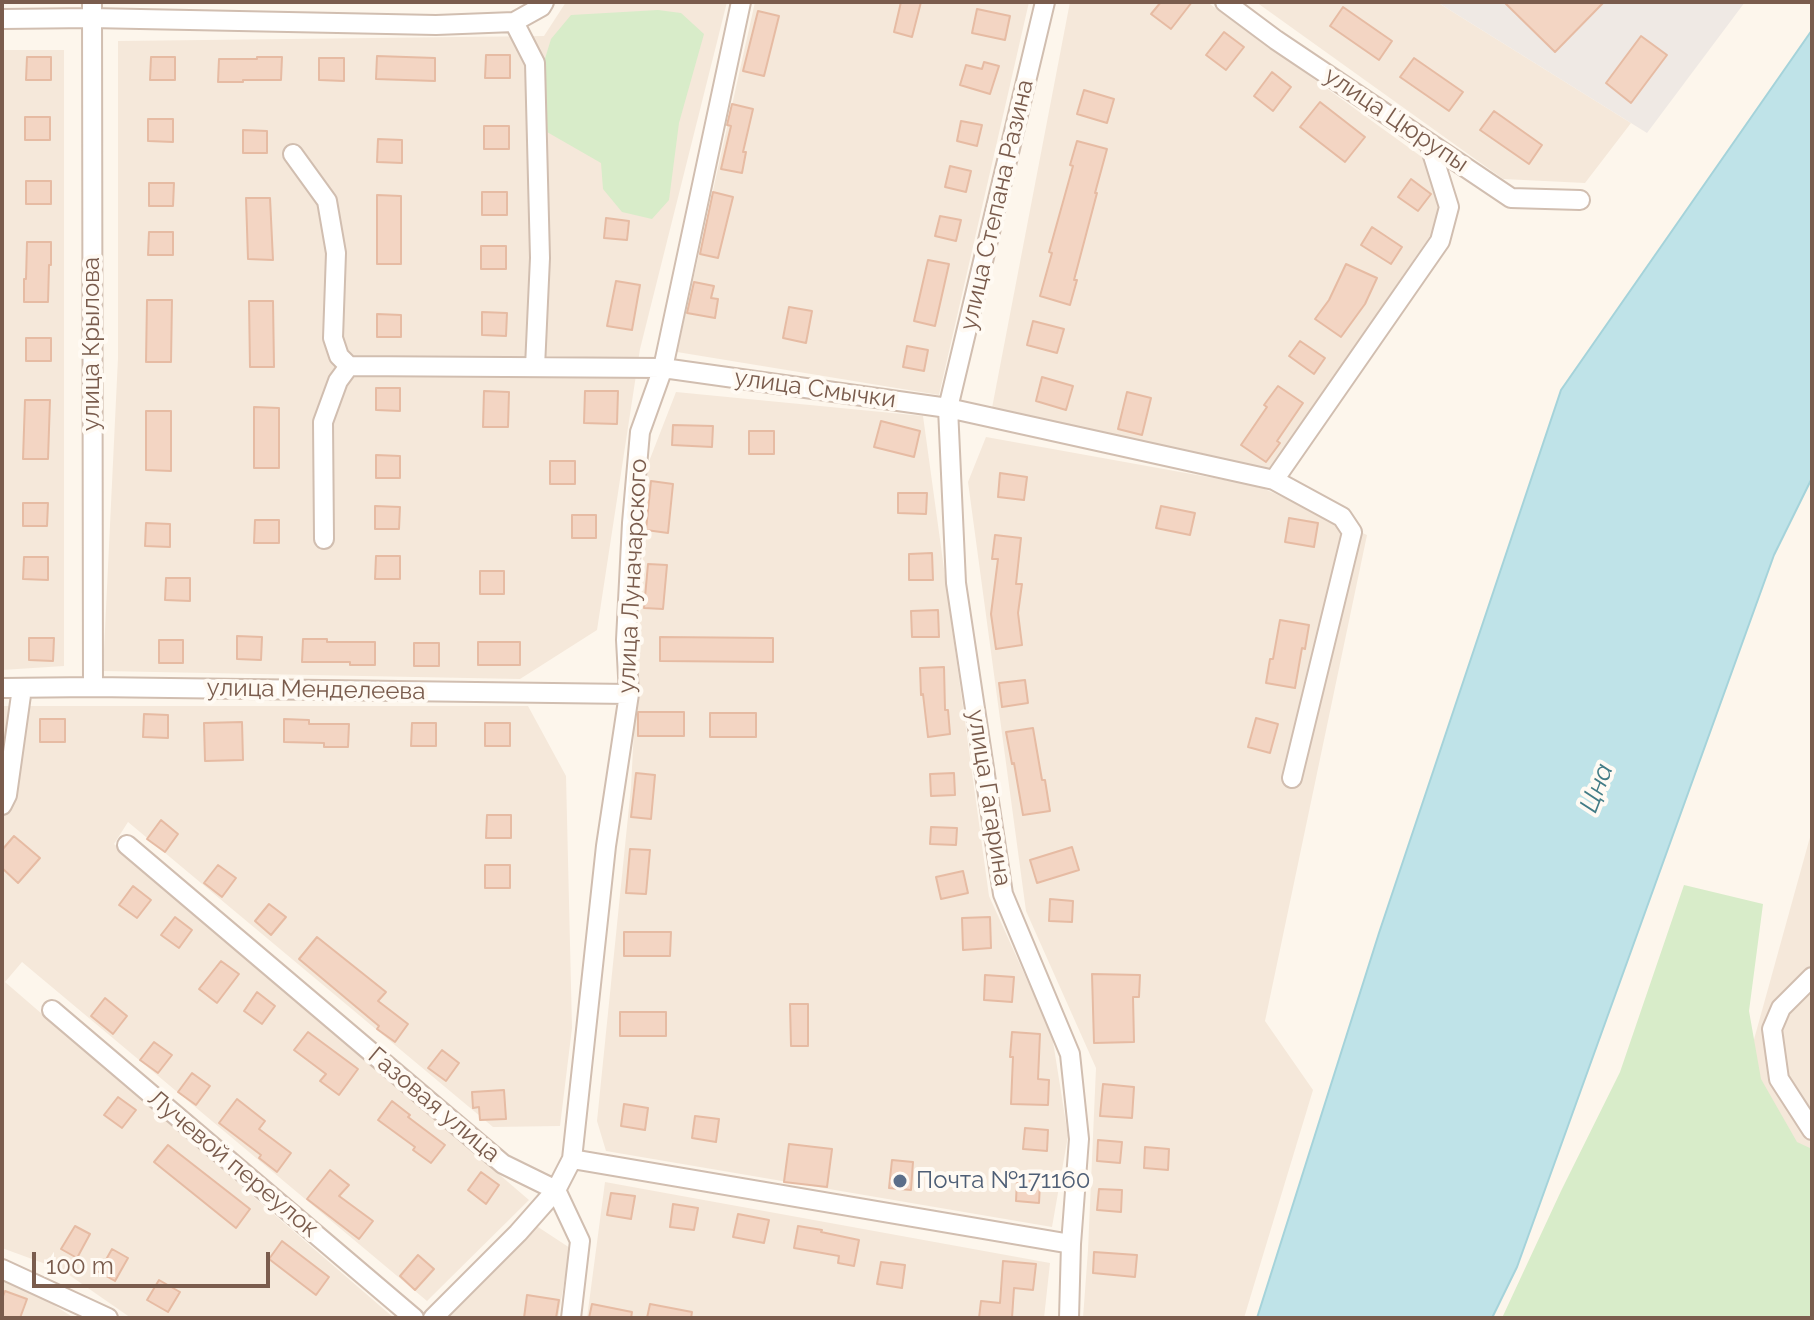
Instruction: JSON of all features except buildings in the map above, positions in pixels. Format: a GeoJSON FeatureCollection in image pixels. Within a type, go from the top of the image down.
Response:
{"type":"FeatureCollection","features":[{"type":"Feature","properties":{"kind":"street"},"geometry":{"type":"LineString","coordinates":[[2,19],[92,10],[436,25],[514,22],[541,7],[544,2]]}},
{"type":"Feature","properties":{"kind":"street","name":"улица Луначарского"},"geometry":{"type":"LineString","coordinates":[[572,1159],[606,846],[629,694],[627,625],[640,432],[663,368],[741,2]]}},
{"type":"Feature","properties":{"kind":"street","name":"улица Степана Разина"},"geometry":{"type":"LineString","coordinates":[[948,408],[1045,2]]}},
{"type":"Feature","properties":{"kind":"street","name":"улица Цюрупы"},"geometry":{"type":"LineString","coordinates":[[1225,2],[1276,40],[1511,198],[1580,200]]}},
{"type":"Feature","properties":{"kind":"street","name":"улица Крылова"},"geometry":{"type":"LineString","coordinates":[[92,10],[93,687]]}},
{"type":"Feature","properties":{"kind":"street"},"geometry":{"type":"LineString","coordinates":[[514,22],[535,63],[540,258],[535,367]]}},
{"type":"Feature","properties":{"kind":"street"},"geometry":{"type":"LineString","coordinates":[[1274,480],[1440,241],[1449,207],[1429,143]]}},
{"type":"Feature","properties":{"kind":"street"},"geometry":{"type":"LineString","coordinates":[[293,154],[327,201],[336,253],[333,338],[339,356],[349,366],[338,381],[323,422],[324,539]]}},
{"type":"Feature","properties":{"kind":"street","name":"улица Смычки"},"geometry":{"type":"LineString","coordinates":[[349,366],[663,368],[948,408],[1274,480],[1342,517],[1352,532],[1292,778]]}},
{"type":"Feature","properties":{"kind":"street","name":"улица Гагарина"},"geometry":{"type":"LineString","coordinates":[[948,408],[956,583],[1003,894],[1070,1054],[1079,1139],[1069,1318]]}},
{"type":"Feature","properties":{"kind":"street","name":"улица Менделеева"},"geometry":{"type":"LineString","coordinates":[[2,688],[629,694]]}},
{"type":"Feature","properties":{"kind":"street"},"geometry":{"type":"LineString","coordinates":[[2,805],[7,795],[22,688]]}},
{"type":"Feature","properties":{"kind":"street","name":"Газовая улица"},"geometry":{"type":"LineString","coordinates":[[127,845],[503,1164],[556,1190]]}},
{"type":"Feature","properties":{"kind":"street"},"geometry":{"type":"LineString","coordinates":[[1812,977],[1781,1008],[1772,1029],[1779,1079],[1812,1130]]}},
{"type":"Feature","properties":{"kind":"street","name":"Лучевой переулок"},"geometry":{"type":"LineString","coordinates":[[52,1010],[414,1318]]}},
{"type":"Feature","properties":{"kind":"street"},"geometry":{"type":"LineString","coordinates":[[433,1318],[556,1190],[572,1159],[1071,1244]]}},
{"type":"Feature","properties":{"kind":"street"},"geometry":{"type":"LineString","coordinates":[[556,1190],[580,1241],[571,1318]]}},
{"type":"Feature","properties":{"kind":"street"},"geometry":{"type":"LineString","coordinates":[[2,1269],[108,1318]]}},
{"type":"Feature","properties":{"kind":"shaded area"},"geometry":{"type":"Polygon","coordinates":[[[566,2],[727,2],[640,349],[597,630],[520,679],[103,671],[118,358],[118,41],[544,36],[566,2]]]}},
{"type":"Feature","properties":{"kind":"shaded area"},"geometry":{"type":"Polygon","coordinates":[[[755,2],[1029,2],[939,395],[677,352],[755,2]]]}},
{"type":"Feature","properties":{"kind":"shaded area"},"geometry":{"type":"Polygon","coordinates":[[[1070,2],[1207,2],[1426,160],[1441,199],[1432,233],[1269,471],[992,408],[1070,2]]]}},
{"type":"Feature","properties":{"kind":"shaded area"},"geometry":{"type":"Polygon","coordinates":[[[1256,2],[1437,2],[1631,123],[1585,183],[1503,179],[1256,2]]]}},
{"type":"Feature","properties":{"kind":"shaded area"},"geometry":{"type":"Polygon","coordinates":[[[1437,2],[1745,2],[1647,133],[1437,2]]]}},
{"type":"Feature","properties":{"kind":"shaded area"},"geometry":{"type":"Polygon","coordinates":[[[2,50],[64,50],[64,666],[2,670],[2,50]]]}},
{"type":"Feature","properties":{"kind":"shaded area"},"geometry":{"type":"Polygon","coordinates":[[[676,392],[923,416],[989,896],[1052,1035],[1068,1136],[1052,1227],[606,1151],[597,1121],[631,787],[648,464],[676,392]]]}},
{"type":"Feature","properties":{"kind":"shaded area"},"geometry":{"type":"Polygon","coordinates":[[[986,437],[1258,486],[1367,535],[1265,1021],[1313,1090],[1244,1318],[1083,1318],[1096,1068],[1026,911],[968,482],[986,437]]]}},
{"type":"Feature","properties":{"kind":"shaded area"},"geometry":{"type":"Polygon","coordinates":[[[2,706],[528,706],[566,776],[572,1028],[560,1126],[493,1127],[128,822],[114,844],[529,1200],[427,1301],[22,962],[5,982],[394,1318],[131,1318],[62,1270],[2,1248],[2,706]]]}},
{"type":"Feature","properties":{"kind":"shaded area"},"geometry":{"type":"Polygon","coordinates":[[[1812,830],[1812,1223],[1735,1108],[1812,830]]]}},
{"type":"Feature","properties":{"kind":"shaded area"},"geometry":{"type":"Polygon","coordinates":[[[605,1182],[1050,1263],[1044,1318],[587,1318],[605,1182]]]}},
{"type":"Feature","properties":{"kind":"shaded area"},"geometry":{"type":"Polygon","coordinates":[[[535,1225],[570,1248],[558,1318],[445,1318],[535,1225]]]}},
{"type":"Feature","properties":{"kind":"shaded area"},"geometry":{"type":"Polygon","coordinates":[[[2,1277],[20,1283],[74,1318],[2,1318],[2,1277]]]}},
{"type":"Feature","properties":{"kind":"green space"},"geometry":{"type":"Polygon","coordinates":[[[658,10],[681,13],[704,34],[679,123],[669,200],[652,219],[622,212],[603,189],[601,163],[547,132],[543,65],[551,39],[571,15],[658,10]]]}},
{"type":"Feature","properties":{"kind":"green space"},"geometry":{"type":"Polygon","coordinates":[[[1684,885],[1763,904],[1749,1011],[1761,1079],[1797,1142],[1812,1149],[1812,1318],[1502,1318],[1620,1072],[1684,885]]]}},
{"type":"Feature","properties":{"kind":"water","name":"Цна"},"geometry":{"type":"Polygon","coordinates":[[[1812,30],[1812,478],[1774,555],[1517,1267],[1492,1318],[1257,1318],[1379,933],[1561,390],[1812,30]]]}},
{"type":"Feature","properties":{"kind":"place","name":"Почта №171160"},"geometry":{"type":"Point","coordinates":[900,1181]}}]}
